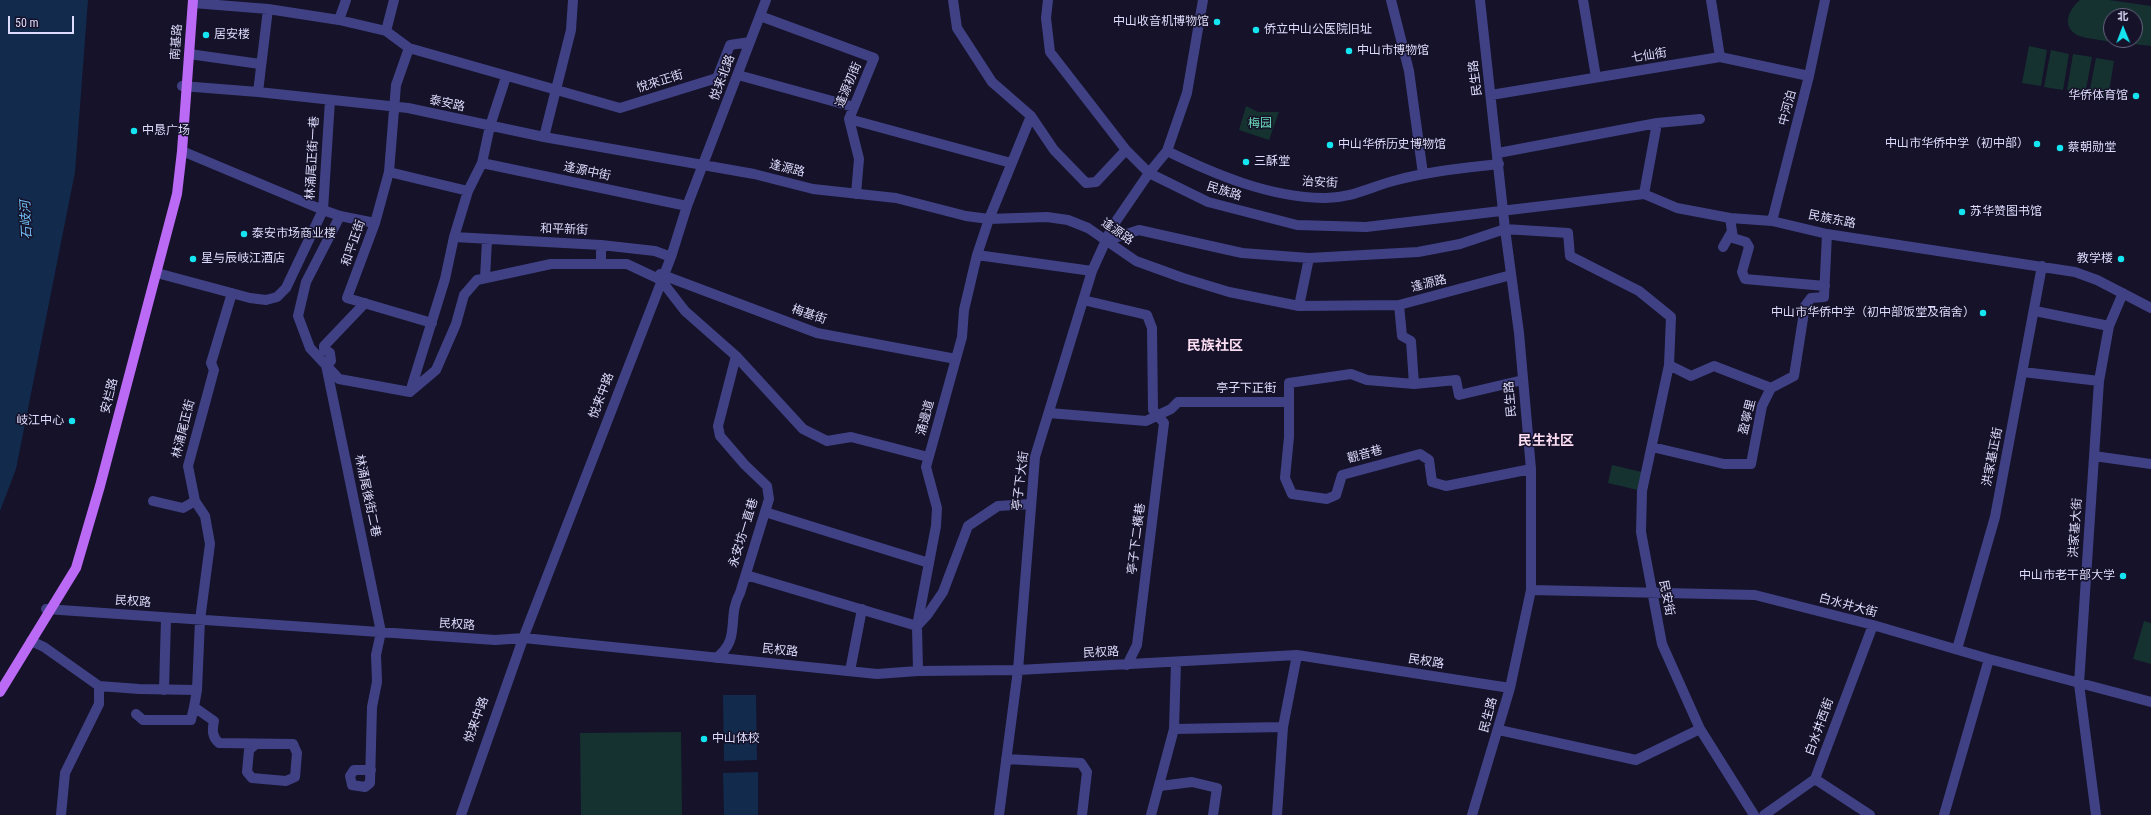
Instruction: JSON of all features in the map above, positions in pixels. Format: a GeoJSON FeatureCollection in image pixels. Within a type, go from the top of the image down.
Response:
{"type":"FeatureCollection","features":[{"type":"Feature","properties":{"kind":"main road","name":"南基路"},"geometry":{"type":"LineString","coordinates":[[184,86],[189,54],[191,1]]}},
{"type":"Feature","properties":{"kind":"main road","name":"南基路"},"geometry":{"type":"LineString","coordinates":[[184,86],[191,1]]}},
{"type":"Feature","properties":{"kind":"main road","name":"安栏路"},"geometry":{"type":"LineString","coordinates":[[0,678],[28,640],[76,568],[177,194],[182,151],[184,86]]}},
{"type":"Feature","properties":{"kind":"main road","name":"安栏路"},"geometry":{"type":"LineString","coordinates":[[0,692],[31,641],[71,566],[95,485],[152,271],[171,193],[184,86]]}},
{"type":"Feature","properties":{"kind":"street"},"geometry":{"type":"LineString","coordinates":[[339,20],[346,0]]}},
{"type":"Feature","properties":{"kind":"street"},"geometry":{"type":"LineString","coordinates":[[386,31],[394,0]]}},
{"type":"Feature","properties":{"kind":"street"},"geometry":{"type":"LineString","coordinates":[[544,137],[571,30],[573,0]]}},
{"type":"Feature","properties":{"kind":"street","name":"悦来北路"},"geometry":{"type":"LineString","coordinates":[[704,165],[766,0]]}},
{"type":"Feature","properties":{"kind":"street"},"geometry":{"type":"LineString","coordinates":[[953,0],[957,28],[992,82],[1031,116],[1054,150],[1086,183],[1096,182],[1126,150]]}},
{"type":"Feature","properties":{"kind":"street","name":"民族路"},"geometry":{"type":"LineString","coordinates":[[1048,0],[1046,18],[1050,52],[1126,150],[1149,173],[1208,202],[1297,225],[1366,227],[1504,209]]}},
{"type":"Feature","properties":{"kind":"street","name":"亭子下大街"},"geometry":{"type":"LineString","coordinates":[[999,815],[1018,670],[1035,457],[1092,270],[1105,241],[1149,173],[1167,151],[1187,94],[1203,0]]}},
{"type":"Feature","properties":{"kind":"street"},"geometry":{"type":"LineString","coordinates":[[1391,0],[1409,71],[1423,174]]}},
{"type":"Feature","properties":{"kind":"street","name":"民生路"},"geometry":{"type":"LineString","coordinates":[[1472,815],[1510,688],[1531,590],[1530,469],[1519,333],[1505,229],[1498,153],[1480,0]]}},
{"type":"Feature","properties":{"kind":"street"},"geometry":{"type":"LineString","coordinates":[[1583,0],[1596,77]]}},
{"type":"Feature","properties":{"kind":"street"},"geometry":{"type":"LineString","coordinates":[[1711,0],[1720,57]]}},
{"type":"Feature","properties":{"kind":"street","name":"中河泊"},"geometry":{"type":"LineString","coordinates":[[1772,221],[1810,76],[1825,0]]}},
{"type":"Feature","properties":{"kind":"street"},"geometry":{"type":"LineString","coordinates":[[191,1],[268,9],[339,20],[386,31],[409,48],[506,77],[557,90]]}},
{"type":"Feature","properties":{"kind":"street"},"geometry":{"type":"LineString","coordinates":[[258,92],[260,64],[268,9]]}},
{"type":"Feature","properties":{"kind":"street","name":"逢源初街"},"geometry":{"type":"LineString","coordinates":[[760,16],[874,58],[849,119],[859,159],[856,194]]}},
{"type":"Feature","properties":{"kind":"street","name":"悅來正街"},"geometry":{"type":"LineString","coordinates":[[557,90],[620,108],[717,78],[730,45],[750,42]]}},
{"type":"Feature","properties":{"kind":"street","name":"和平正街"},"geometry":{"type":"LineString","coordinates":[[409,48],[396,85],[389,172],[375,223],[347,298],[432,323]]}},
{"type":"Feature","properties":{"kind":"street"},"geometry":{"type":"LineString","coordinates":[[189,54],[260,64]]}},
{"type":"Feature","properties":{"kind":"street","name":"七仙街"},"geometry":{"type":"LineString","coordinates":[[1491,95],[1720,57],[1810,76]]}},
{"type":"Feature","properties":{"kind":"street"},"geometry":{"type":"LineString","coordinates":[[738,75],[854,107]]}},
{"type":"Feature","properties":{"kind":"street"},"geometry":{"type":"LineString","coordinates":[[410,392],[445,279],[454,237],[468,191],[482,163],[490,126],[506,77]]}},
{"type":"Feature","properties":{"kind":"street","name":"泰安路"},"geometry":{"type":"LineString","coordinates":[[184,86],[258,92],[394,108],[408,108],[544,137],[704,165]]}},
{"type":"Feature","properties":{"kind":"street","name":"林涌尾正街一巷"},"geometry":{"type":"LineString","coordinates":[[156,273],[232,293],[266,300],[277,297],[286,288],[323,210],[330,100]]}},
{"type":"Feature","properties":{"kind":"street","name":"涌邊道"},"geometry":{"type":"LineString","coordinates":[[918,671],[917,626],[936,526],[937,508],[926,467],[928,457],[962,337],[964,310],[977,255],[989,219],[1031,116]]}},
{"type":"Feature","properties":{"kind":"street"},"geometry":{"type":"LineString","coordinates":[[849,119],[1011,163]]}},
{"type":"Feature","properties":{"kind":"street"},"geometry":{"type":"LineString","coordinates":[[1498,153],[1657,123],[1700,119]]}},
{"type":"Feature","properties":{"kind":"street"},"geometry":{"type":"LineString","coordinates":[[1644,194],[1657,123]]}},
{"type":"Feature","properties":{"kind":"street"},"geometry":{"type":"LineString","coordinates":[[182,151],[323,210],[340,216],[375,223]]}},
{"type":"Feature","properties":{"kind":"street","name":"治安街"},"geometry":{"type":"LineString","coordinates":[[1167,151],[1224,177],[1269,190],[1323,198],[1343,197],[1396,180],[1423,174],[1499,164]]}},
{"type":"Feature","properties":{"kind":"street","name":"逢源中街"},"geometry":{"type":"LineString","coordinates":[[482,163],[687,206]]}},
{"type":"Feature","properties":{"kind":"street","name":"逢源路"},"geometry":{"type":"LineString","coordinates":[[704,165],[754,174],[813,189],[896,198],[966,216],[989,219],[1047,216],[1068,220],[1088,228],[1136,261],[1183,278],[1229,292],[1300,306],[1399,305],[1511,275]]}},
{"type":"Feature","properties":{"kind":"street","name":"悦来中路"},"geometry":{"type":"LineString","coordinates":[[457,815],[661,276],[671,257],[687,206],[704,165]]}},
{"type":"Feature","properties":{"kind":"street"},"geometry":{"type":"LineString","coordinates":[[389,172],[468,191]]}},
{"type":"Feature","properties":{"kind":"street","name":"民族东路"},"geometry":{"type":"LineString","coordinates":[[1504,209],[1644,194],[1678,208],[1730,218],[1772,221],[1827,234],[2076,272],[2150,306]]}},
{"type":"Feature","properties":{"kind":"street"},"geometry":{"type":"LineString","coordinates":[[340,216],[306,282],[298,316],[310,348],[339,379],[410,392]]}},
{"type":"Feature","properties":{"kind":"street"},"geometry":{"type":"LineString","coordinates":[[1730,218],[1731,233],[1733,238],[1746,242],[1749,247],[1742,272],[1745,279],[1825,286],[1827,234]]}},
{"type":"Feature","properties":{"kind":"street"},"geometry":{"type":"LineString","coordinates":[[1105,241],[1139,230],[1242,253],[1309,258],[1418,252],[1460,244],[1505,229]]}},
{"type":"Feature","properties":{"kind":"street","name":"民安街"},"geometry":{"type":"LineString","coordinates":[[1505,229],[1568,233],[1570,256],[1638,291],[1671,317],[1669,365],[1642,491],[1641,532],[1651,593],[1662,644],[1700,729],[1754,815]]}},
{"type":"Feature","properties":{"kind":"street"},"geometry":{"type":"LineString","coordinates":[[1723,248],[1731,233]]}},
{"type":"Feature","properties":{"kind":"street","name":"和平新街"},"geometry":{"type":"LineString","coordinates":[[454,237],[487,240],[601,245],[655,250],[671,257]]}},
{"type":"Feature","properties":{"kind":"street"},"geometry":{"type":"LineString","coordinates":[[410,392],[436,370],[456,324],[464,295],[477,280],[485,278],[487,240]]}},
{"type":"Feature","properties":{"kind":"street"},"geometry":{"type":"LineString","coordinates":[[601,245],[601,264]]}},
{"type":"Feature","properties":{"kind":"street"},"geometry":{"type":"LineString","coordinates":[[977,255],[1092,270]]}},
{"type":"Feature","properties":{"kind":"street"},"geometry":{"type":"LineString","coordinates":[[1300,306],[1309,258]]}},
{"type":"Feature","properties":{"kind":"street","name":"梅基街"},"geometry":{"type":"LineString","coordinates":[[485,278],[551,264],[627,264],[816,333],[956,359]]}},
{"type":"Feature","properties":{"kind":"street","name":"洪家基正街"},"geometry":{"type":"LineString","coordinates":[[1957,649],[1995,517],[2035,311],[2042,266]]}},
{"type":"Feature","properties":{"kind":"street"},"geometry":{"type":"LineString","coordinates":[[661,276],[685,311],[736,356],[803,429],[827,441],[851,437],[928,457]]}},
{"type":"Feature","properties":{"kind":"street","name":"盈寧里"},"geometry":{"type":"LineString","coordinates":[[1652,448],[1724,464],[1751,464],[1762,406],[1771,388],[1794,376],[1805,306],[1811,298],[1824,297],[1825,286]]}},
{"type":"Feature","properties":{"kind":"street","name":"林涌尾正街"},"geometry":{"type":"LineString","coordinates":[[194,707],[197,690],[200,620],[210,544],[205,516],[195,501],[188,466],[214,370],[210,363],[232,293]]}},
{"type":"Feature","properties":{"kind":"street","name":"洪家基大街"},"geometry":{"type":"LineString","coordinates":[[2096,815],[2079,684],[2099,381],[2108,326],[2124,293]]}},
{"type":"Feature","properties":{"kind":"street","name":"亭子下二橫巷"},"geometry":{"type":"LineString","coordinates":[[1083,300],[1147,315],[1152,328],[1153,410],[1164,423],[1137,645],[1127,665]]}},
{"type":"Feature","properties":{"kind":"street","name":"林涌尾後街二巷"},"geometry":{"type":"LineString","coordinates":[[365,303],[324,346],[324,349],[330,353],[331,361],[326,365],[381,632]]}},
{"type":"Feature","properties":{"kind":"street"},"geometry":{"type":"LineString","coordinates":[[1399,305],[1402,336],[1411,341],[1414,384]]}},
{"type":"Feature","properties":{"kind":"street"},"geometry":{"type":"LineString","coordinates":[[2035,311],[2108,326]]}},
{"type":"Feature","properties":{"kind":"street","name":"永安坊一直巷"},"geometry":{"type":"LineString","coordinates":[[716,658],[726,651],[732,637],[734,604],[740,593],[746,575],[769,499],[767,486],[745,465],[720,436],[718,426],[736,356]]}},
{"type":"Feature","properties":{"kind":"street"},"geometry":{"type":"LineString","coordinates":[[1669,365],[1690,376],[1714,366],[1771,388]]}},
{"type":"Feature","properties":{"kind":"street"},"geometry":{"type":"LineString","coordinates":[[2022,372],[2099,381]]}},
{"type":"Feature","properties":{"kind":"street","name":"亭子下正街"},"geometry":{"type":"LineString","coordinates":[[1049,413],[1146,421],[1171,409],[1178,402],[1289,402],[1289,383],[1351,374],[1367,380],[1414,384],[1456,380],[1459,395],[1523,380]]}},
{"type":"Feature","properties":{"kind":"street","name":"觀音巷"},"geometry":{"type":"LineString","coordinates":[[1289,402],[1285,478],[1292,494],[1327,499],[1336,495],[1342,475],[1420,454],[1429,460],[1432,482],[1446,486],[1530,469]]}},
{"type":"Feature","properties":{"kind":"street"},"geometry":{"type":"LineString","coordinates":[[2094,456],[2151,464]]}},
{"type":"Feature","properties":{"kind":"street"},"geometry":{"type":"LineString","coordinates":[[153,501],[183,508],[195,501]]}},
{"type":"Feature","properties":{"kind":"street"},"geometry":{"type":"LineString","coordinates":[[746,575],[917,626],[944,592],[968,526],[998,506],[1032,504]]}},
{"type":"Feature","properties":{"kind":"street"},"geometry":{"type":"LineString","coordinates":[[765,512],[929,563]]}},
{"type":"Feature","properties":{"kind":"street","name":"白水井大街"},"geometry":{"type":"LineString","coordinates":[[1531,590],[1756,595],[1873,625],[2079,684],[2151,702]]}},
{"type":"Feature","properties":{"kind":"street","name":"民权路"},"geometry":{"type":"LineString","coordinates":[[49,609],[495,640],[523,638],[877,674],[918,671],[1018,670],[1297,655],[1510,688]]}},
{"type":"Feature","properties":{"kind":"street"},"geometry":{"type":"LineString","coordinates":[[850,671],[862,609]]}},
{"type":"Feature","properties":{"kind":"street"},"geometry":{"type":"LineString","coordinates":[[164,690],[166,618]]}},
{"type":"Feature","properties":{"kind":"street","name":"白水井西街"},"geometry":{"type":"LineString","coordinates":[[1814,779],[1873,625]]}},
{"type":"Feature","properties":{"kind":"street"},"geometry":{"type":"LineString","coordinates":[[371,770],[354,770],[350,776],[352,785],[364,787],[370,783],[371,770],[372,707],[377,682],[376,655],[381,632]]}},
{"type":"Feature","properties":{"kind":"street","name":"悦来中路"},"geometry":{"type":"LineString","coordinates":[[461,815],[523,638]]}},
{"type":"Feature","properties":{"kind":"street"},"geometry":{"type":"LineString","coordinates":[[31,641],[44,646],[99,686],[164,690],[197,690]]}},
{"type":"Feature","properties":{"kind":"street"},"geometry":{"type":"LineString","coordinates":[[1277,815],[1283,728],[1297,655]]}},
{"type":"Feature","properties":{"kind":"street"},"geometry":{"type":"LineString","coordinates":[[1944,815],[1989,659]]}},
{"type":"Feature","properties":{"kind":"street"},"geometry":{"type":"LineString","coordinates":[[1151,815],[1160,786],[1174,729],[1176,662]]}},
{"type":"Feature","properties":{"kind":"street"},"geometry":{"type":"LineString","coordinates":[[61,815],[65,773],[99,704],[99,686]]}},
{"type":"Feature","properties":{"kind":"street"},"geometry":{"type":"LineString","coordinates":[[136,714],[143,720],[190,720],[194,707],[214,721],[212,728],[215,739],[219,743],[293,744],[297,753],[295,778],[286,781],[252,778],[247,772],[250,750],[256,744]]}},
{"type":"Feature","properties":{"kind":"street"},"geometry":{"type":"LineString","coordinates":[[1174,729],[1283,728]]}},
{"type":"Feature","properties":{"kind":"street"},"geometry":{"type":"LineString","coordinates":[[1498,730],[1636,760],[1700,729]]}},
{"type":"Feature","properties":{"kind":"street"},"geometry":{"type":"LineString","coordinates":[[1006,759],[1081,763],[1087,772],[1082,815]]}},
{"type":"Feature","properties":{"kind":"street"},"geometry":{"type":"LineString","coordinates":[[1764,815],[1814,779],[1870,815]]}},
{"type":"Feature","properties":{"kind":"street"},"geometry":{"type":"LineString","coordinates":[[1160,786],[1192,782],[1217,788],[1213,815]]}},
{"type":"Feature","properties":{"kind":"green space"},"geometry":{"type":"Polygon","coordinates":[[[2080,0],[2109,0],[2151,6],[2151,46],[2143,45],[2143,8],[2103,8],[2103,40],[2082,37],[2072,31],[2069,27],[2068,18],[2073,8],[2080,0]]]}},
{"type":"Feature","properties":{"kind":"green space"},"geometry":{"type":"Polygon","coordinates":[[[2029,46],[2047,50],[2041,86],[2022,83],[2029,46]]]}},
{"type":"Feature","properties":{"kind":"green space"},"geometry":{"type":"Polygon","coordinates":[[[2051,50],[2069,54],[2063,90],[2044,87],[2051,50]]]}},
{"type":"Feature","properties":{"kind":"green space"},"geometry":{"type":"Polygon","coordinates":[[[2073,54],[2092,57],[2085,94],[2067,90],[2073,54]]]}},
{"type":"Feature","properties":{"kind":"green space"},"geometry":{"type":"Polygon","coordinates":[[[2096,58],[2114,61],[2108,98],[2089,94],[2096,58]]]}},
{"type":"Feature","properties":{"kind":"green space","name":"梅园"},"geometry":{"type":"Polygon","coordinates":[[[1246,106],[1258,112],[1279,112],[1269,140],[1239,130],[1246,106]]]}},
{"type":"Feature","properties":{"kind":"green space"},"geometry":{"type":"Polygon","coordinates":[[[1612,465],[1646,473],[1642,491],[1608,483],[1612,465]]]}},
{"type":"Feature","properties":{"kind":"green space"},"geometry":{"type":"Polygon","coordinates":[[[2144,621],[2151,623],[2151,664],[2133,659],[2144,621]]]}},
{"type":"Feature","properties":{"kind":"green space"},"geometry":{"type":"Polygon","coordinates":[[[681,732],[682,815],[581,815],[580,733],[681,732]]]}},
{"type":"Feature","properties":{"kind":"water","name":"石岐河"},"geometry":{"type":"Polygon","coordinates":[[[0,0],[88,0],[75,172],[16,469],[0,511],[0,0]]]}},
{"type":"Feature","properties":{"kind":"water"},"geometry":{"type":"Polygon","coordinates":[[[723,695],[756,695],[757,760],[724,761],[723,695]]]}},
{"type":"Feature","properties":{"kind":"water"},"geometry":{"type":"Polygon","coordinates":[[[758,772],[758,815],[724,815],[723,773],[758,772]]]}},
{"type":"Feature","properties":{"kind":"place","name":"中山收音机博物馆"},"geometry":{"type":"Point","coordinates":[1217,22]}},
{"type":"Feature","properties":{"kind":"place","name":"侨立中山公医院旧址"},"geometry":{"type":"Point","coordinates":[1256,30]}},
{"type":"Feature","properties":{"kind":"place","name":"居安楼"},"geometry":{"type":"Point","coordinates":[206,35]}},
{"type":"Feature","properties":{"kind":"place","name":"中山市博物馆"},"geometry":{"type":"Point","coordinates":[1349,51]}},
{"type":"Feature","properties":{"kind":"place","name":"华侨体育馆"},"geometry":{"type":"Point","coordinates":[2136,96]}},
{"type":"Feature","properties":{"kind":"place","name":"中恳广场"},"geometry":{"type":"Point","coordinates":[134,131]}},
{"type":"Feature","properties":{"kind":"place","name":"中山市华侨中学（初中部）"},"geometry":{"type":"Point","coordinates":[2037,144]}},
{"type":"Feature","properties":{"kind":"place","name":"中山华侨历史博物馆"},"geometry":{"type":"Point","coordinates":[1330,145]}},
{"type":"Feature","properties":{"kind":"place","name":"蔡朝勋堂"},"geometry":{"type":"Point","coordinates":[2060,148]}},
{"type":"Feature","properties":{"kind":"place","name":"三酥堂"},"geometry":{"type":"Point","coordinates":[1246,162]}},
{"type":"Feature","properties":{"kind":"place","name":"苏华赞图书馆"},"geometry":{"type":"Point","coordinates":[1962,212]}},
{"type":"Feature","properties":{"kind":"place","name":"泰安市场商业楼"},"geometry":{"type":"Point","coordinates":[244,234]}},
{"type":"Feature","properties":{"kind":"place","name":"星与辰岐江酒店"},"geometry":{"type":"Point","coordinates":[193,259]}},
{"type":"Feature","properties":{"kind":"place","name":"教学楼"},"geometry":{"type":"Point","coordinates":[2121,259]}},
{"type":"Feature","properties":{"kind":"place","name":"中山市华侨中学（初中部饭堂及宿舍）"},"geometry":{"type":"Point","coordinates":[1983,313]}},
{"type":"Feature","properties":{"kind":"place","name":"岐江中心"},"geometry":{"type":"Point","coordinates":[72,421]}},
{"type":"Feature","properties":{"kind":"place","name":"中山市老干部大学"},"geometry":{"type":"Point","coordinates":[2123,576]}},
{"type":"Feature","properties":{"kind":"place","name":"中山体校"},"geometry":{"type":"Point","coordinates":[704,739]}},
{"type":"Feature","properties":{"kind":"district","name":"民族社区"},"geometry":{"type":"Point","coordinates":[1215,346]}},
{"type":"Feature","properties":{"kind":"district","name":"民生社区"},"geometry":{"type":"Point","coordinates":[1546,441]}}]}
